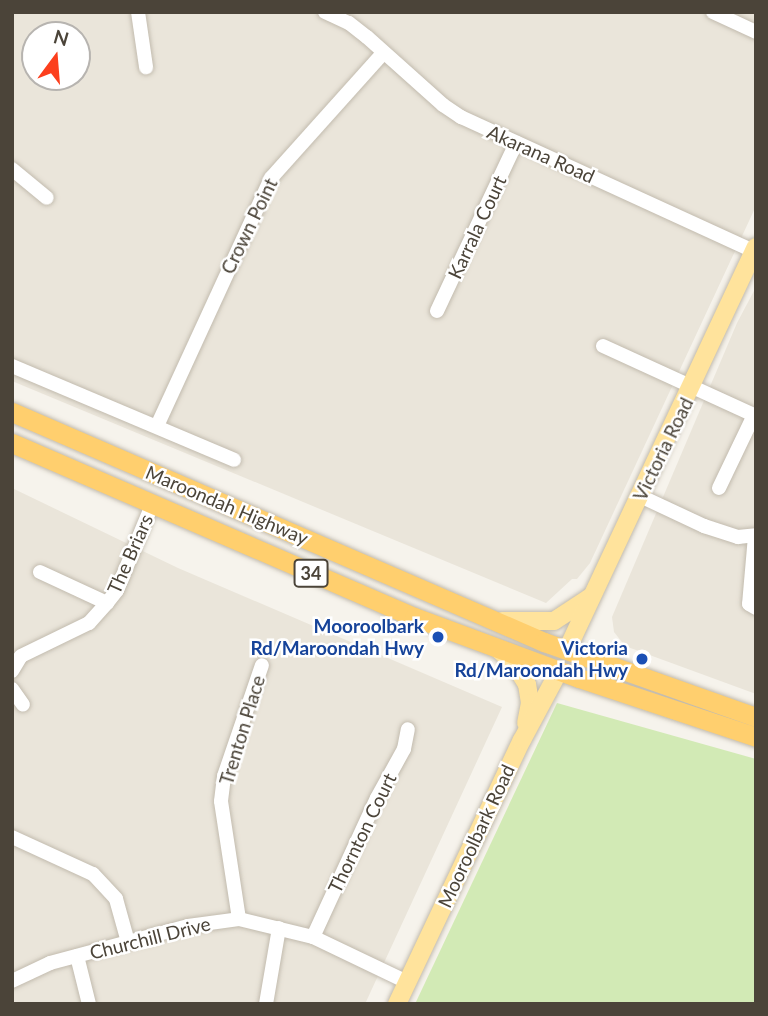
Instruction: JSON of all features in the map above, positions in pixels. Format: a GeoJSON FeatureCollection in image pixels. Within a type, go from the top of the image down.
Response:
{"type":"FeatureCollection","features":[{"type":"Feature","properties":{"kind":"highway","name":"Maroondah Highway"},"geometry":{"type":"LineString","coordinates":[[12,412],[494,621],[756,717]]}},
{"type":"Feature","properties":{"kind":"highway","name":"Maroondah Highway"},"geometry":{"type":"LineString","coordinates":[[12,443],[414,617],[559,671],[756,737]]}},
{"type":"Feature","properties":{"kind":"highway"},"geometry":{"type":"LineString","coordinates":[[559,671],[568,650]]}},
{"type":"Feature","properties":{"kind":"main road","name":"Victoria Road"},"geometry":{"type":"LineString","coordinates":[[568,650],[693,387],[755,249]]}},
{"type":"Feature","properties":{"kind":"main road"},"geometry":{"type":"LineString","coordinates":[[494,621],[554,621],[594,594]]}},
{"type":"Feature","properties":{"kind":"main road"},"geometry":{"type":"LineString","coordinates":[[496,648],[513,662],[527,684],[530,703],[522,740]]}},
{"type":"Feature","properties":{"kind":"main road","name":"Mooroolbark Road"},"geometry":{"type":"LineString","coordinates":[[397,1004],[522,740],[559,671]]}},
{"type":"Feature","properties":{"kind":"street"},"geometry":{"type":"LineString","coordinates":[[138,12],[146,67]]}},
{"type":"Feature","properties":{"kind":"street","name":"Akarana Road"},"geometry":{"type":"LineString","coordinates":[[325,12],[352,18],[383,53],[452,111],[755,249]]}},
{"type":"Feature","properties":{"kind":"street"},"geometry":{"type":"LineString","coordinates":[[713,12],[756,32]]}},
{"type":"Feature","properties":{"kind":"street","name":"Crown Point"},"geometry":{"type":"LineString","coordinates":[[157,426],[271,178],[383,53]]}},
{"type":"Feature","properties":{"kind":"street","name":"Karrala Court"},"geometry":{"type":"LineString","coordinates":[[437,311],[516,142]]}},
{"type":"Feature","properties":{"kind":"street"},"geometry":{"type":"LineString","coordinates":[[12,169],[47,198]]}},
{"type":"Feature","properties":{"kind":"street"},"geometry":{"type":"LineString","coordinates":[[603,346],[755,415],[719,488]]}},
{"type":"Feature","properties":{"kind":"street"},"geometry":{"type":"LineString","coordinates":[[12,366],[234,460]]}},
{"type":"Feature","properties":{"kind":"street"},"geometry":{"type":"LineString","coordinates":[[640,496],[704,526],[738,537],[755,536],[749,604],[756,608]]}},
{"type":"Feature","properties":{"kind":"street","name":"The Briars"},"geometry":{"type":"LineString","coordinates":[[12,671],[21,656],[89,623],[107,603],[117,590],[152,505]]}},
{"type":"Feature","properties":{"kind":"street","name":"The Briars"},"geometry":{"type":"LineString","coordinates":[[40,572],[107,603]]}},
{"type":"Feature","properties":{"kind":"street","name":"Trenton Place"},"geometry":{"type":"LineString","coordinates":[[239,919],[221,801],[224,776],[262,665]]}},
{"type":"Feature","properties":{"kind":"street"},"geometry":{"type":"LineString","coordinates":[[12,689],[23,705]]}},
{"type":"Feature","properties":{"kind":"street","name":"Thornton Court"},"geometry":{"type":"LineString","coordinates":[[313,937],[377,798],[404,749],[408,729]]}},
{"type":"Feature","properties":{"kind":"street"},"geometry":{"type":"LineString","coordinates":[[12,836],[93,874],[117,899],[128,942]]}},
{"type":"Feature","properties":{"kind":"street","name":"Churchill Drive"},"geometry":{"type":"LineString","coordinates":[[12,981],[50,963],[210,922],[239,919],[313,937],[407,982]]}},
{"type":"Feature","properties":{"kind":"street"},"geometry":{"type":"LineString","coordinates":[[266,1004],[279,928]]}},
{"type":"Feature","properties":{"kind":"street"},"geometry":{"type":"LineString","coordinates":[[77,956],[89,1004]]}},
{"type":"Feature","properties":{"kind":"shaded area"},"geometry":{"type":"Polygon","coordinates":[[[12,12],[756,12],[756,206],[590,563],[577,579],[572,579],[546,603],[12,381],[12,12]]]}},
{"type":"Feature","properties":{"kind":"shaded area"},"geometry":{"type":"Polygon","coordinates":[[[756,287],[756,694],[625,646],[614,632],[612,617],[737,323],[756,287]]]}},
{"type":"Feature","properties":{"kind":"shaded area"},"geometry":{"type":"Polygon","coordinates":[[[12,488],[178,568],[502,707],[365,1004],[12,1004],[12,488]]]}},
{"type":"Feature","properties":{"kind":"green space"},"geometry":{"type":"Polygon","coordinates":[[[557,703],[756,759],[756,1004],[415,1004],[557,703]]]}},
{"type":"Feature","properties":{"kind":"place","name":"Mooroolbark Rd/Maroondah Hwy"},"geometry":{"type":"Point","coordinates":[438,637]}},
{"type":"Feature","properties":{"kind":"place","name":"Victoria Rd/Maroondah Hwy"},"geometry":{"type":"Point","coordinates":[642,659]}}]}
